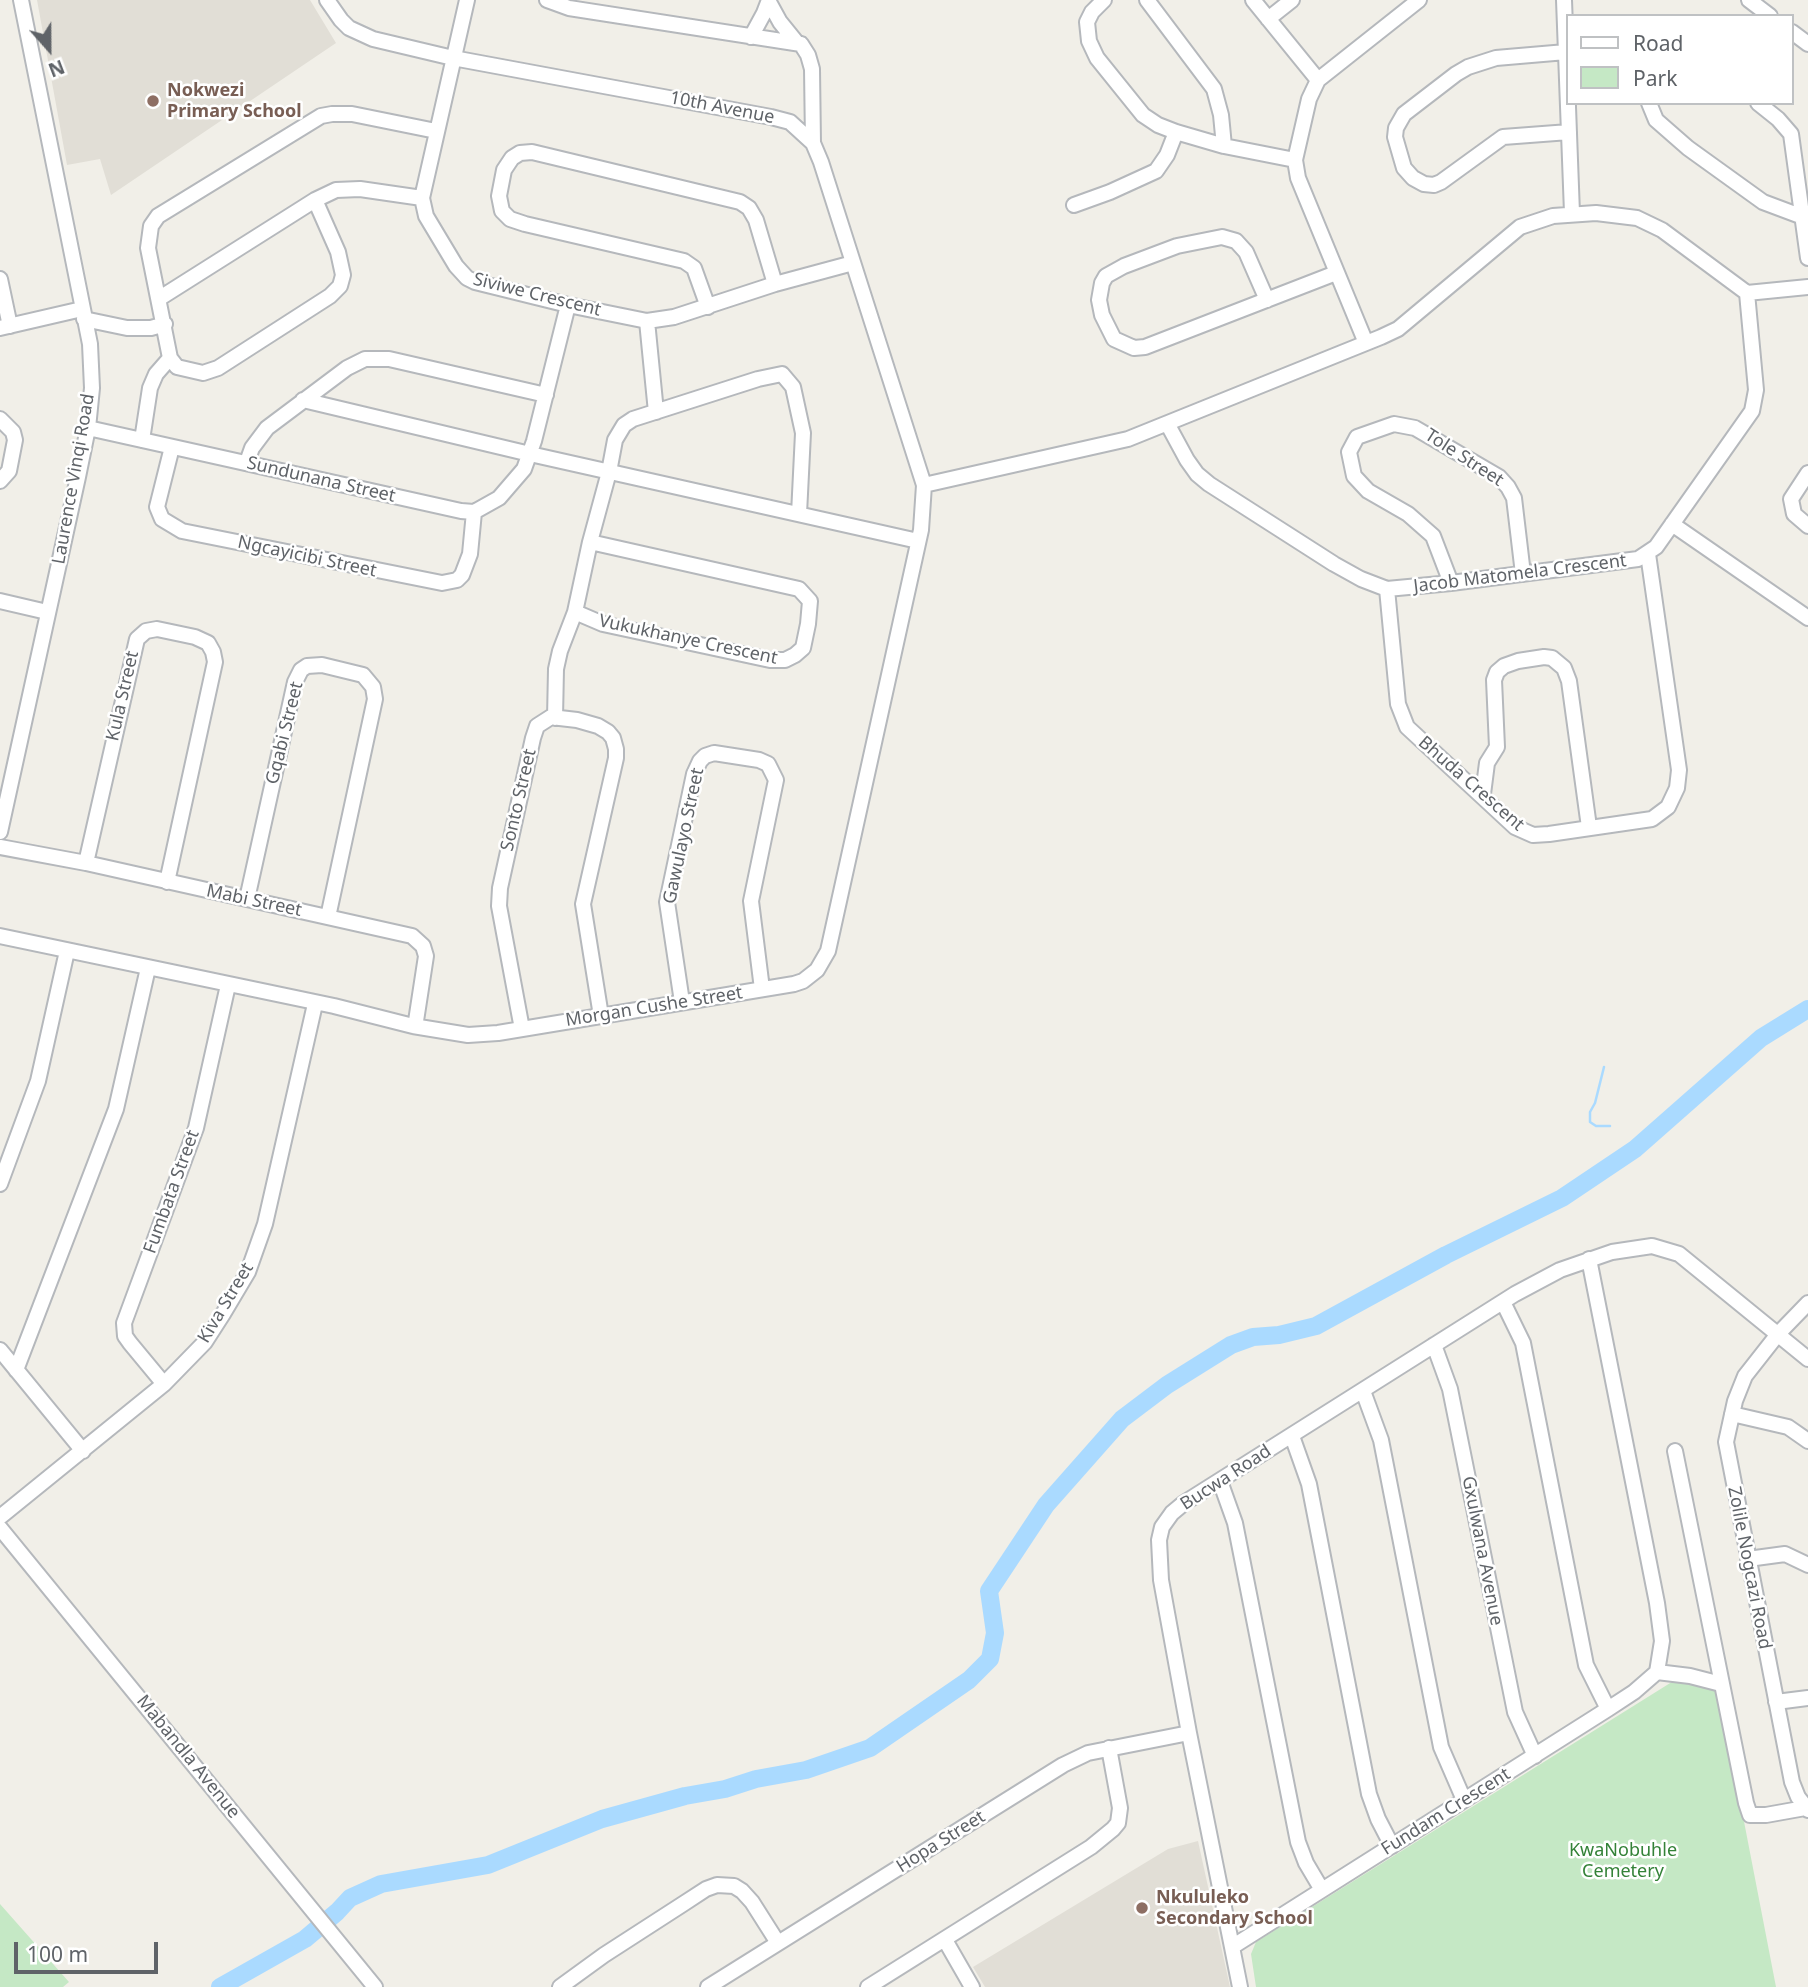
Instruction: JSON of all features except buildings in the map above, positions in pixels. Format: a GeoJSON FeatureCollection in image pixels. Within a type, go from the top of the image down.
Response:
{"type":"FeatureCollection","features":[{"type":"Feature","properties":{"kind":"street","name":"Laurence Vinqi Road"},"geometry":{"type":"LineString","coordinates":[[0,832],[88,428],[92,387],[83,314],[20,0]]}},
{"type":"Feature","properties":{"kind":"street","name":"10th Avenue"},"geometry":{"type":"LineString","coordinates":[[327,0],[341,20],[373,39],[453,58],[771,117],[790,122],[813,143]]}},
{"type":"Feature","properties":{"kind":"street"},"geometry":{"type":"LineString","coordinates":[[160,299],[315,200],[336,190],[347,188],[422,198],[467,0]]}},
{"type":"Feature","properties":{"kind":"street"},"geometry":{"type":"LineString","coordinates":[[547,0],[569,9],[797,43]]}},
{"type":"Feature","properties":{"kind":"street"},"geometry":{"type":"LineString","coordinates":[[1104,0],[1092,12],[1087,22],[1088,41],[1097,58],[1143,115],[1176,132],[1224,146],[1295,160]]}},
{"type":"Feature","properties":{"kind":"street"},"geometry":{"type":"LineString","coordinates":[[1147,0],[1214,89],[1221,116],[1224,146]]}},
{"type":"Feature","properties":{"kind":"street"},"geometry":{"type":"LineString","coordinates":[[1253,0],[1318,80]]}},
{"type":"Feature","properties":{"kind":"street"},"geometry":{"type":"LineString","coordinates":[[1268,19],[1292,0]]}},
{"type":"Feature","properties":{"kind":"street"},"geometry":{"type":"LineString","coordinates":[[1366,343],[1298,178],[1295,160],[1309,99],[1318,80],[1419,0]]}},
{"type":"Feature","properties":{"kind":"street"},"geometry":{"type":"LineString","coordinates":[[1564,0],[1566,52],[1496,58],[1468,67],[1404,114],[1396,128],[1395,137],[1404,168],[1413,178],[1424,184],[1434,185],[1503,137],[1569,132]]}},
{"type":"Feature","properties":{"kind":"street"},"geometry":{"type":"LineString","coordinates":[[1749,0],[1767,14]]}},
{"type":"Feature","properties":{"kind":"street"},"geometry":{"type":"LineString","coordinates":[[751,37],[769,1]]}},
{"type":"Feature","properties":{"kind":"street"},"geometry":{"type":"LineString","coordinates":[[769,1],[780,22],[806,51],[812,69],[813,143],[924,485],[1108,444],[1168,425],[1366,343],[1398,329],[1520,228],[1553,216],[1572,213],[1625,215],[1648,222],[1697,254],[1747,293],[1808,287]]}},
{"type":"Feature","properties":{"kind":"street"},"geometry":{"type":"LineString","coordinates":[[1568,105],[1572,213]]}},
{"type":"Feature","properties":{"kind":"street"},"geometry":{"type":"LineString","coordinates":[[1649,105],[1651,112],[1663,128],[1697,155],[1763,202],[1803,217]]}},
{"type":"Feature","properties":{"kind":"street"},"geometry":{"type":"LineString","coordinates":[[1760,105],[1791,134],[1808,258]]}},
{"type":"Feature","properties":{"kind":"street"},"geometry":{"type":"LineString","coordinates":[[315,200],[334,241],[342,267],[342,281],[336,291],[218,368],[203,373],[177,367],[170,358],[148,240],[151,226],[158,216],[321,116],[344,114],[436,131]]}},
{"type":"Feature","properties":{"kind":"street"},"geometry":{"type":"LineString","coordinates":[[1074,205],[1156,171],[1167,155],[1176,132]]}},
{"type":"Feature","properties":{"kind":"street"},"geometry":{"type":"LineString","coordinates":[[708,307],[694,268],[684,261],[510,219],[502,211],[499,196],[504,170],[512,158],[520,153],[532,152],[740,202],[749,208],[756,219],[775,284]]}},
{"type":"Feature","properties":{"kind":"street","name":"Siviwe Crescent"},"geometry":{"type":"LineString","coordinates":[[422,198],[426,216],[456,266],[467,278],[568,305],[647,321],[674,317],[775,284],[852,263]]}},
{"type":"Feature","properties":{"kind":"street"},"geometry":{"type":"LineString","coordinates":[[1267,300],[1246,252],[1236,241],[1222,237],[1177,246],[1124,266],[1106,276],[1100,292],[1102,315],[1114,339],[1134,348],[1145,347],[1267,300],[1336,273]]}},
{"type":"Feature","properties":{"kind":"street"},"geometry":{"type":"LineString","coordinates":[[0,279],[5,327],[83,314],[127,328],[151,328],[165,324]]}},
{"type":"Feature","properties":{"kind":"street","name":"Jacob Matomela Crescent"},"geometry":{"type":"LineString","coordinates":[[1168,425],[1196,474],[1209,484],[1334,564],[1387,589],[1618,563],[1648,554],[1656,547],[1752,411],[1756,390],[1747,293]]}},
{"type":"Feature","properties":{"kind":"street"},"geometry":{"type":"LineString","coordinates":[[474,512],[490,505],[508,490],[524,470],[568,305]]}},
{"type":"Feature","properties":{"kind":"street"},"geometry":{"type":"LineString","coordinates":[[647,321],[656,412],[774,374],[782,374],[793,387],[803,433],[799,514]]}},
{"type":"Feature","properties":{"kind":"street"},"geometry":{"type":"LineString","coordinates":[[142,440],[150,388],[156,374],[170,358]]}},
{"type":"Feature","properties":{"kind":"street"},"geometry":{"type":"LineString","coordinates":[[247,462],[252,448],[267,428],[347,368],[365,359],[378,358],[546,395]]}},
{"type":"Feature","properties":{"kind":"street"},"geometry":{"type":"LineString","coordinates":[[303,400],[918,541]]}},
{"type":"Feature","properties":{"kind":"street","name":"Vukukhanye Crescent"},"geometry":{"type":"LineString","coordinates":[[590,542],[799,589],[810,601],[803,648],[785,660],[771,660],[603,624],[575,612],[590,542],[617,433],[632,419],[656,412]]}},
{"type":"Feature","properties":{"kind":"street"},"geometry":{"type":"LineString","coordinates":[[0,419],[13,432],[15,440],[9,471],[0,481]]}},
{"type":"Feature","properties":{"kind":"street","name":"Tole Street"},"geometry":{"type":"LineString","coordinates":[[1451,583],[1433,536],[1408,514],[1368,491],[1354,476],[1349,452],[1357,437],[1394,424],[1415,428],[1499,477],[1514,498],[1523,574]]}},
{"type":"Feature","properties":{"kind":"street","name":"Sundunana Street"},"geometry":{"type":"LineString","coordinates":[[88,428],[461,512],[474,512]]}},
{"type":"Feature","properties":{"kind":"street","name":"Ngcayicibi Street"},"geometry":{"type":"LineString","coordinates":[[172,447],[157,507],[162,519],[183,531],[442,583],[457,580],[462,575],[470,554],[474,512]]}},
{"type":"Feature","properties":{"kind":"street"},"geometry":{"type":"LineString","coordinates":[[1808,473],[1791,499],[1794,514],[1808,526]]}},
{"type":"Feature","properties":{"kind":"street","name":"Morgan Cushe Street"},"geometry":{"type":"LineString","coordinates":[[0,936],[413,1026],[468,1035],[522,1029],[803,981],[817,970],[828,951],[918,541],[924,509],[924,485]]}},
{"type":"Feature","properties":{"kind":"street"},"geometry":{"type":"LineString","coordinates":[[1672,524],[1807,615]]}},
{"type":"Feature","properties":{"kind":"street","name":"Bhuda Crescent"},"geometry":{"type":"LineString","coordinates":[[1387,589],[1398,705],[1402,718],[1412,732],[1483,794],[1515,827],[1525,833],[1549,834],[1652,819],[1668,807],[1677,788],[1679,770],[1648,554]]}},
{"type":"Feature","properties":{"kind":"street"},"geometry":{"type":"LineString","coordinates":[[0,601],[47,612]]}},
{"type":"Feature","properties":{"kind":"street"},"geometry":{"type":"LineString","coordinates":[[575,612],[556,669],[555,718],[598,726],[613,738],[616,749],[583,904],[601,1016]]}},
{"type":"Feature","properties":{"kind":"street","name":"Kula Street"},"geometry":{"type":"LineString","coordinates":[[86,863],[137,639],[146,631],[157,629],[195,637],[208,643],[215,662],[167,882]]}},
{"type":"Feature","properties":{"kind":"street"},"geometry":{"type":"LineString","coordinates":[[1483,794],[1487,763],[1497,747],[1494,680],[1497,673],[1504,666],[1518,661],[1552,658],[1564,668],[1569,681],[1589,827]]}},
{"type":"Feature","properties":{"kind":"street","name":"Gqabi Street"},"geometry":{"type":"LineString","coordinates":[[247,899],[295,682],[306,666],[321,665],[363,675],[371,682],[374,692],[373,708],[328,917]]}},
{"type":"Feature","properties":{"kind":"street","name":"Sonto Street"},"geometry":{"type":"LineString","coordinates":[[522,1029],[499,906],[500,888],[533,738],[537,726],[543,721],[555,718]]}},
{"type":"Feature","properties":{"kind":"street","name":"Gawulayo Street"},"geometry":{"type":"LineString","coordinates":[[682,1002],[667,902],[694,774],[700,761],[714,753],[759,760],[768,764],[776,780],[751,901],[762,989]]}},
{"type":"Feature","properties":{"kind":"street","name":"Mabi Street"},"geometry":{"type":"LineString","coordinates":[[0,847],[86,863],[412,936],[421,942],[425,951],[416,1021],[413,1026]]}},
{"type":"Feature","properties":{"kind":"street"},"geometry":{"type":"LineString","coordinates":[[0,1184],[38,1081],[67,951]]}},
{"type":"Feature","properties":{"kind":"street"},"geometry":{"type":"LineString","coordinates":[[16,1370],[116,1109],[148,968]]}},
{"type":"Feature","properties":{"kind":"street","name":"Fumbata Street"},"geometry":{"type":"LineString","coordinates":[[164,1384],[125,1336],[124,1323],[197,1128],[229,985]]}},
{"type":"Feature","properties":{"kind":"street","name":"Kiva Street"},"geometry":{"type":"LineString","coordinates":[[0,1517],[164,1384],[205,1342],[239,1289],[254,1258],[265,1224],[316,1004]]}},
{"type":"Feature","properties":{"kind":"street","name":"Bucwa Road"},"geometry":{"type":"LineString","coordinates":[[1240,1987],[1161,1580],[1158,1549],[1162,1527],[1172,1513],[1503,1301],[1548,1276],[1589,1259],[1630,1248],[1652,1245],[1679,1254],[1808,1359]]}},
{"type":"Feature","properties":{"kind":"street"},"geometry":{"type":"LineString","coordinates":[[1589,1259],[1657,1603],[1662,1641],[1657,1672],[1690,1676],[1721,1684]]}},
{"type":"Feature","properties":{"kind":"street"},"geometry":{"type":"LineString","coordinates":[[1503,1301],[1523,1343],[1586,1665],[1608,1709]]}},
{"type":"Feature","properties":{"kind":"street","name":"Zolile Nogcazi Road"},"geometry":{"type":"LineString","coordinates":[[1806,1809],[1794,1789],[1726,1443],[1739,1389],[1745,1376],[1778,1334],[1808,1303]]}},
{"type":"Feature","properties":{"kind":"street","name":"Gxulwana Avenue"},"geometry":{"type":"LineString","coordinates":[[1434,1345],[1450,1389],[1515,1712],[1535,1756]]}},
{"type":"Feature","properties":{"kind":"street"},"geometry":{"type":"LineString","coordinates":[[0,1350],[83,1451]]}},
{"type":"Feature","properties":{"kind":"street"},"geometry":{"type":"LineString","coordinates":[[1363,1391],[1381,1440],[1441,1747],[1464,1800]]}},
{"type":"Feature","properties":{"kind":"street"},"geometry":{"type":"LineString","coordinates":[[1732,1414],[1788,1427],[1808,1441]]}},
{"type":"Feature","properties":{"kind":"street"},"geometry":{"type":"LineString","coordinates":[[1292,1436],[1309,1485],[1369,1794],[1392,1846]]}},
{"type":"Feature","properties":{"kind":"street"},"geometry":{"type":"LineString","coordinates":[[1675,1451],[1735,1757],[1750,1815],[1806,1809]]}},
{"type":"Feature","properties":{"kind":"street"},"geometry":{"type":"LineString","coordinates":[[1220,1481],[1235,1523],[1298,1842],[1306,1863],[1322,1890]]}},
{"type":"Feature","properties":{"kind":"street","name":"Mabandla Avenue"},"geometry":{"type":"LineString","coordinates":[[0,1528],[375,1987]]}},
{"type":"Feature","properties":{"kind":"street"},"geometry":{"type":"LineString","coordinates":[[1748,1559],[1785,1553],[1808,1565]]}},
{"type":"Feature","properties":{"kind":"street"},"geometry":{"type":"LineString","coordinates":[[1690,1676],[1717,1663]]}},
{"type":"Feature","properties":{"kind":"street","name":"Fundam Crescent"},"geometry":{"type":"LineString","coordinates":[[1231,1947],[1608,1709],[1647,1683],[1657,1672]]}},
{"type":"Feature","properties":{"kind":"street"},"geometry":{"type":"LineString","coordinates":[[1776,1702],[1808,1698]]}},
{"type":"Feature","properties":{"kind":"street","name":"Hopa Street"},"geometry":{"type":"LineString","coordinates":[[708,1987],[1063,1765],[1088,1753],[1189,1733]]}},
{"type":"Feature","properties":{"kind":"street"},"geometry":{"type":"LineString","coordinates":[[869,1987],[1091,1847],[1113,1829],[1120,1815],[1120,1808],[1109,1748]]}},
{"type":"Feature","properties":{"kind":"street"},"geometry":{"type":"LineString","coordinates":[[560,1987],[671,1911],[717,1885],[734,1886],[742,1891],[778,1943]]}},
{"type":"Feature","properties":{"kind":"street"},"geometry":{"type":"LineString","coordinates":[[945,1940],[972,1987]]}},
{"type":"Feature","properties":{"kind":"shaded area","name":"Nokwezi Primary School"},"geometry":{"type":"Polygon","coordinates":[[[37,0],[310,0],[336,43],[111,195],[100,159],[67,165],[37,0]]]}},
{"type":"Feature","properties":{"kind":"shaded area","name":"Nkululeko Secondary School"},"geometry":{"type":"Polygon","coordinates":[[[1198,1841],[1230,1987],[985,1987],[973,1967],[1168,1849],[1198,1841]]]}},
{"type":"Feature","properties":{"kind":"green space","name":"KwaNobuhle Cemetery"},"geometry":{"type":"Polygon","coordinates":[[[1675,1680],[1718,1687],[1776,1987],[1256,1987],[1251,1954],[1256,1942],[1675,1680]]]}},
{"type":"Feature","properties":{"kind":"green space"},"geometry":{"type":"Polygon","coordinates":[[[0,1904],[69,1982],[63,1987],[0,1987],[0,1904]]]}},
{"type":"Feature","properties":{"kind":"waterway"},"geometry":{"type":"LineString","coordinates":[[220,1987],[305,1939],[350,1898],[381,1884],[488,1865],[602,1819],[685,1796],[806,1770],[870,1748],[969,1680],[990,1659],[995,1633],[989,1591],[1046,1505],[1122,1419],[1167,1385],[1231,1345],[1253,1337],[1279,1335],[1316,1326],[1446,1255],[1562,1198],[1635,1149],[1761,1038],[1808,1009]]}},
{"type":"Feature","properties":{"kind":"waterway"},"geometry":{"type":"LineString","coordinates":[[1604,1067],[1595,1103],[1590,1112],[1590,1122],[1596,1126],[1610,1126]]}},
{"type":"Feature","properties":{"kind":"place","name":"Nokwezi Primary School"},"geometry":{"type":"Point","coordinates":[153,101]}},
{"type":"Feature","properties":{"kind":"place","name":"Nkululeko Secondary School"},"geometry":{"type":"Point","coordinates":[1142,1908]}}]}
